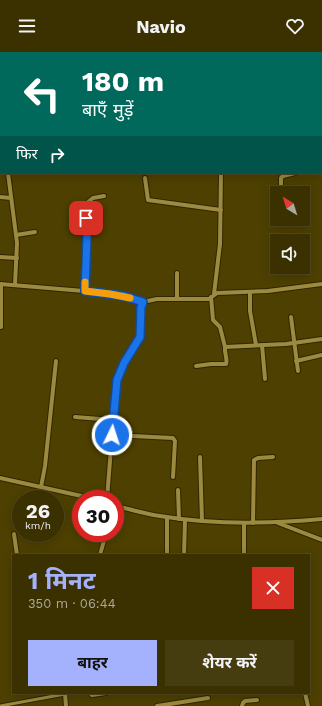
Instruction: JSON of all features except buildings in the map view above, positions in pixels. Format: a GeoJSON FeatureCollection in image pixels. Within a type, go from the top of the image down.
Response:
{"type":"FeatureCollection","features":[{"type":"Feature","properties":{"kind":"street"},"geometry":{"type":"LineString","coordinates":[[8,174],[16,235],[17,258],[15,285]]}},
{"type":"Feature","properties":{"kind":"street"},"geometry":{"type":"LineString","coordinates":[[196,366],[226,364],[227,361],[220,327],[213,320],[212,296],[221,242],[222,174]]}},
{"type":"Feature","properties":{"kind":"street"},"geometry":{"type":"LineString","coordinates":[[281,186],[281,178],[291,174]]}},
{"type":"Feature","properties":{"kind":"street"},"geometry":{"type":"LineString","coordinates":[[145,178],[148,200],[221,210]]}},
{"type":"Feature","properties":{"kind":"street"},"geometry":{"type":"LineString","coordinates":[[85,291],[87,237],[86,218],[88,202],[93,198],[104,196]]}},
{"type":"Feature","properties":{"kind":"street"},"geometry":{"type":"LineString","coordinates":[[0,197],[11,198]]}},
{"type":"Feature","properties":{"kind":"street"},"geometry":{"type":"LineString","coordinates":[[16,235],[36,232]]}},
{"type":"Feature","properties":{"kind":"street"},"geometry":{"type":"LineString","coordinates":[[0,257],[17,258]]}},
{"type":"Feature","properties":{"kind":"street"},"geometry":{"type":"LineString","coordinates":[[177,273],[177,298]]}},
{"type":"Feature","properties":{"kind":"street"},"geometry":{"type":"LineString","coordinates":[[1,327],[0,284],[85,291],[124,296],[143,302],[157,299],[177,298],[206,299],[224,292],[268,291],[322,284]]}},
{"type":"Feature","properties":{"kind":"street"},"geometry":{"type":"LineString","coordinates":[[250,292],[250,311],[256,345]]}},
{"type":"Feature","properties":{"kind":"street"},"geometry":{"type":"LineString","coordinates":[[108,490],[117,380],[124,363],[140,337],[141,307],[143,302]]}},
{"type":"Feature","properties":{"kind":"street"},"geometry":{"type":"LineString","coordinates":[[291,317],[298,371]]}},
{"type":"Feature","properties":{"kind":"street"},"geometry":{"type":"LineString","coordinates":[[225,346],[294,343],[322,339]]}},
{"type":"Feature","properties":{"kind":"street"},"geometry":{"type":"LineString","coordinates":[[262,345],[265,379]]}},
{"type":"Feature","properties":{"kind":"street"},"geometry":{"type":"LineString","coordinates":[[296,361],[322,355]]}},
{"type":"Feature","properties":{"kind":"street"},"geometry":{"type":"LineString","coordinates":[[41,487],[45,466],[56,361]]}},
{"type":"Feature","properties":{"kind":"street"},"geometry":{"type":"LineString","coordinates":[[75,417],[113,420]]}},
{"type":"Feature","properties":{"kind":"street"},"geometry":{"type":"LineString","coordinates":[[112,435],[173,438],[175,441],[173,477]]}},
{"type":"Feature","properties":{"kind":"street"},"geometry":{"type":"LineString","coordinates":[[200,457],[202,521]]}},
{"type":"Feature","properties":{"kind":"street"},"geometry":{"type":"LineString","coordinates":[[253,523],[254,460],[258,458],[273,458]]}},
{"type":"Feature","properties":{"kind":"street"},"geometry":{"type":"LineString","coordinates":[[0,478],[72,494]]}},
{"type":"Feature","properties":{"kind":"street"},"geometry":{"type":"LineString","coordinates":[[178,490],[179,519]]}},
{"type":"Feature","properties":{"kind":"street"},"geometry":{"type":"LineString","coordinates":[[124,508],[185,520],[244,524],[322,519]]}},
{"type":"Feature","properties":{"kind":"street"},"geometry":{"type":"LineString","coordinates":[[167,517],[167,554]]}},
{"type":"Feature","properties":{"kind":"street"},"geometry":{"type":"LineString","coordinates":[[184,554],[185,520]]}},
{"type":"Feature","properties":{"kind":"street"},"geometry":{"type":"LineString","coordinates":[[277,522],[322,540]]}},
{"type":"Feature","properties":{"kind":"street"},"geometry":{"type":"LineString","coordinates":[[244,524],[244,554]]}},
{"type":"Feature","properties":{"kind":"street"},"geometry":{"type":"LineString","coordinates":[[15,542],[17,554]]}},
{"type":"Feature","properties":{"kind":"street"},"geometry":{"type":"LineString","coordinates":[[100,554],[104,542]]}},
{"type":"Feature","properties":{"kind":"street"},"geometry":{"type":"LineString","coordinates":[[65,694],[66,706]]}},
{"type":"Feature","properties":{"kind":"street"},"geometry":{"type":"LineString","coordinates":[[305,694],[308,706]]}},
{"type":"Feature","properties":{"kind":"street"},"geometry":{"type":"LineString","coordinates":[[157,706],[208,698]]}},
{"type":"Feature","properties":{"kind":"street"},"geometry":{"type":"LineString","coordinates":[[242,706],[245,701],[256,700]]}},
{"type":"Feature","properties":{"kind":"lane"},"geometry":{"type":"LineString","coordinates":[[0,706],[65,694]]}},
{"type":"Feature","properties":{"kind":"slow traffic"},"geometry":{"type":"LineString","coordinates":[[85,282],[85,291],[130,298]]}},
{"type":"Feature","properties":{"kind":"route"},"geometry":{"type":"LineString","coordinates":[[86,218],[87,237],[85,291],[124,296],[143,302],[141,307],[140,337],[124,363],[117,380],[112,435]]}}]}
